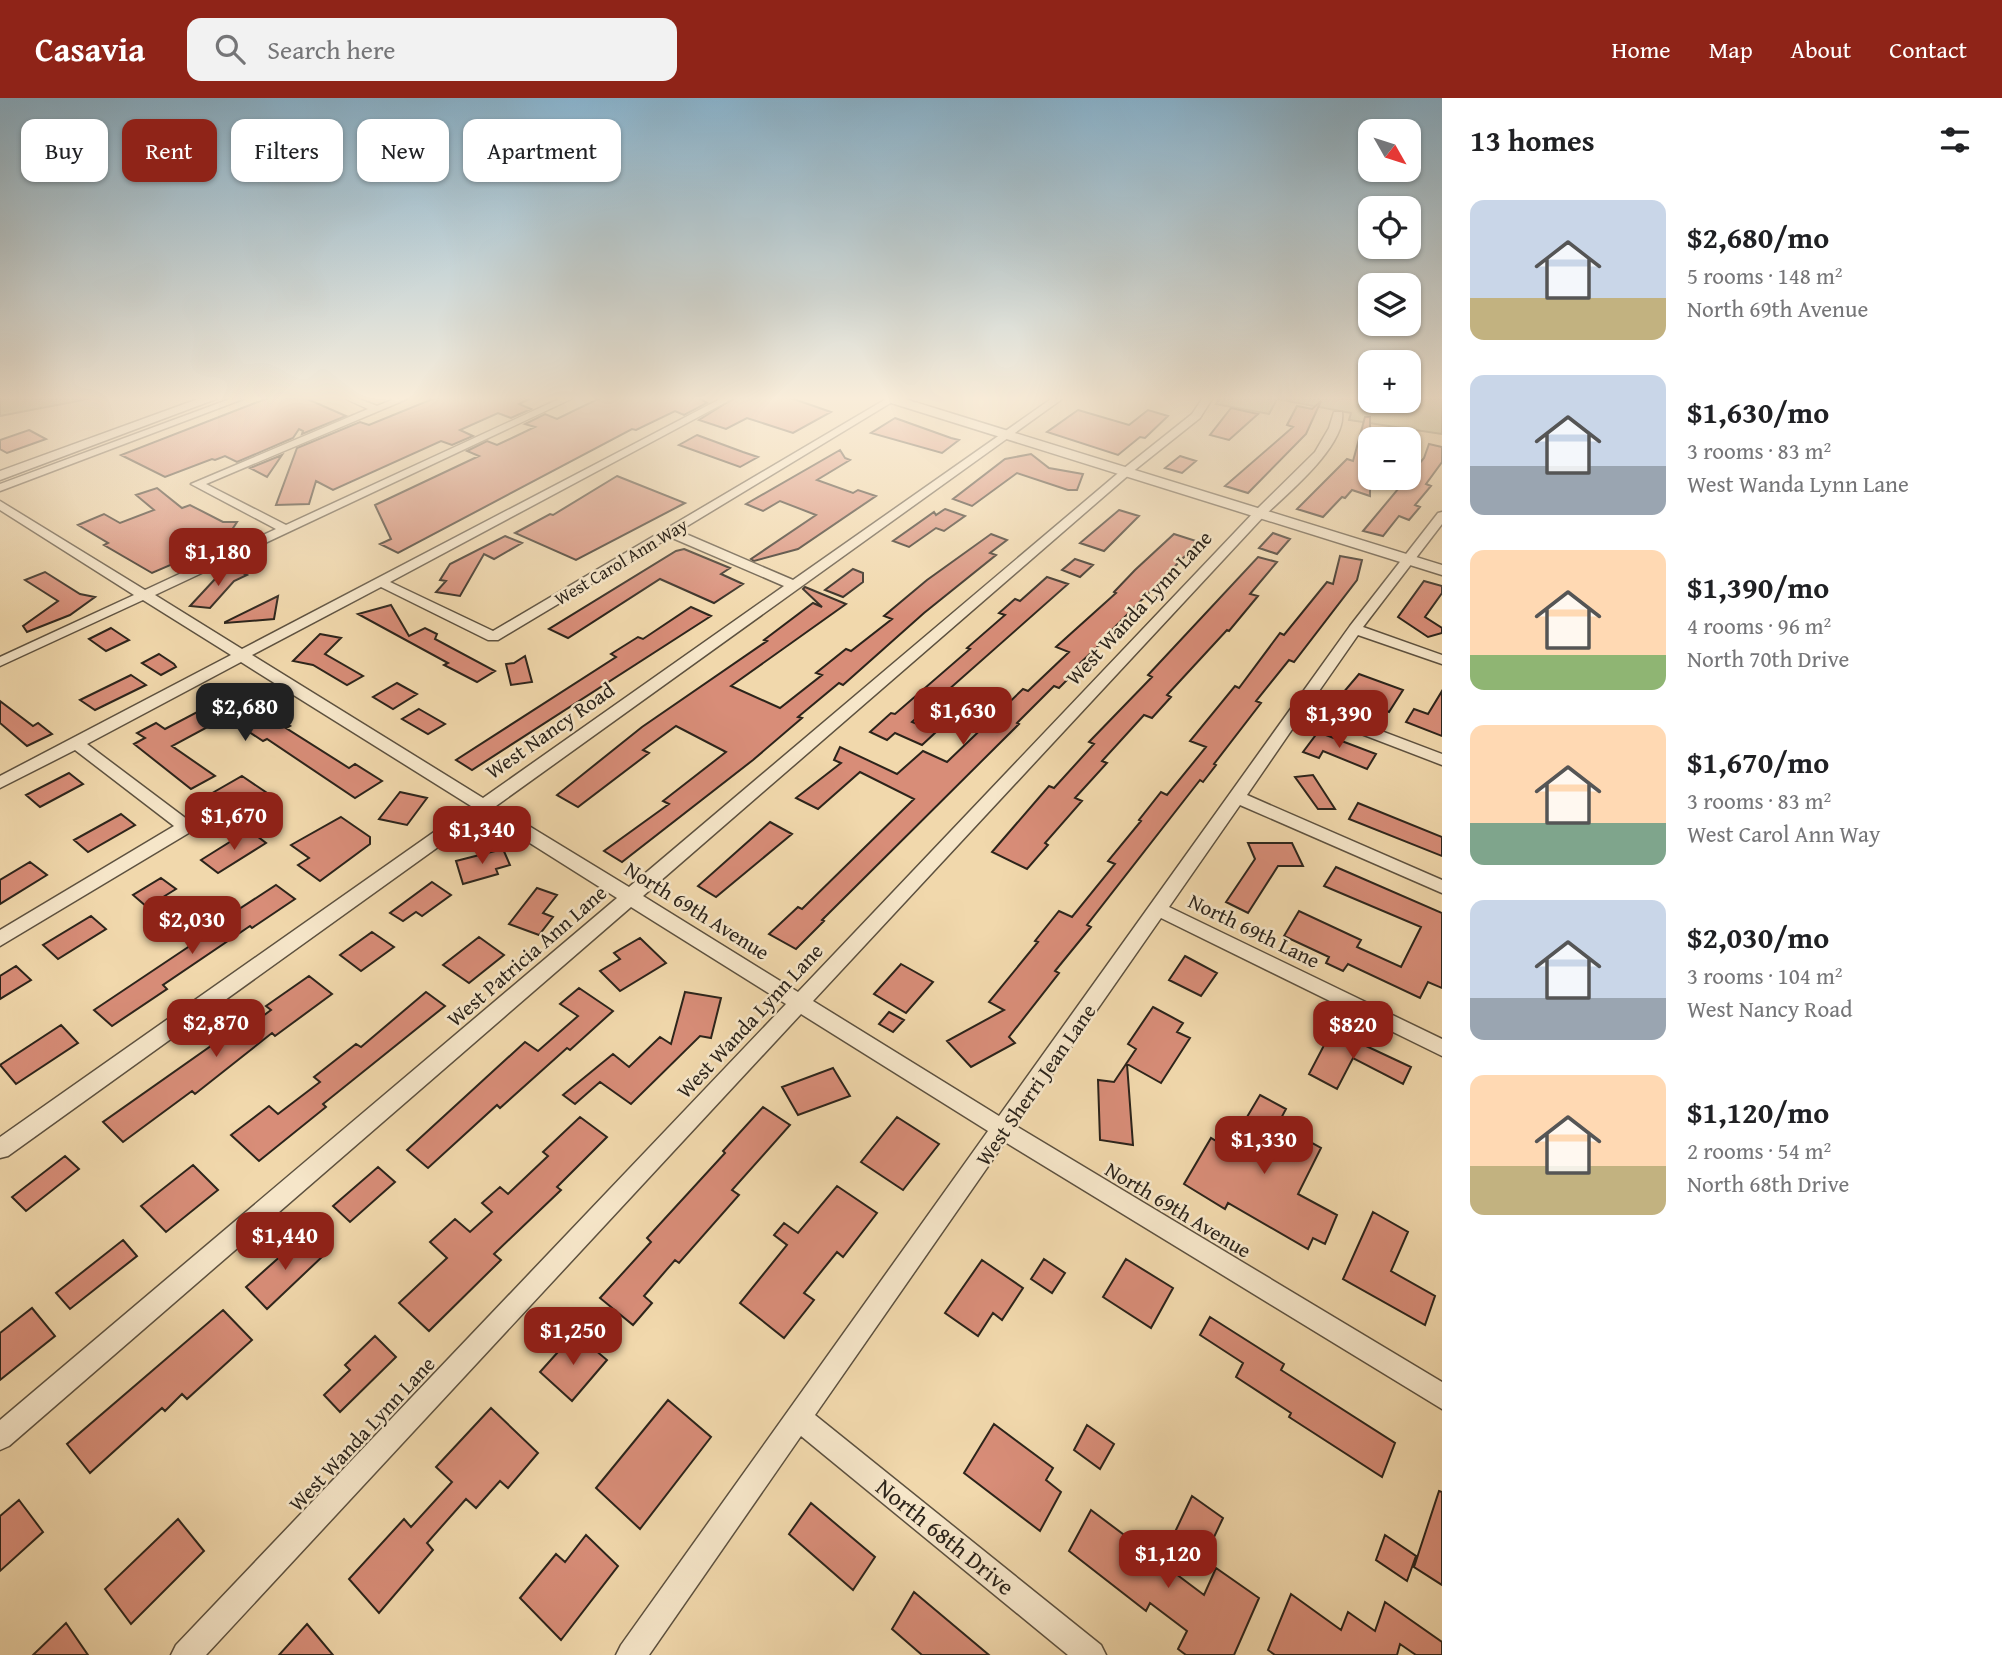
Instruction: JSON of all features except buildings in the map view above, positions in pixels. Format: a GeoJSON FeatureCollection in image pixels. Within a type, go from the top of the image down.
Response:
{"type":"FeatureCollection","features":[{"type":"Feature","properties":{"kind":"street"},"geometry":{"type":"LineString","coordinates":[[0,488],[43,472]]}},
{"type":"Feature","properties":{"kind":"street"},"geometry":{"type":"LineString","coordinates":[[226,472],[197,484],[285,529]]}},
{"type":"Feature","properties":{"kind":"street"},"geometry":{"type":"LineString","coordinates":[[0,662],[408,472]]}},
{"type":"Feature","properties":{"kind":"street"},"geometry":{"type":"LineString","coordinates":[[0,783],[588,472]]}},
{"type":"Feature","properties":{"kind":"street","name":"West Carol Ann Way"},"geometry":{"type":"LineString","coordinates":[[380,582],[493,637],[770,472]]}},
{"type":"Feature","properties":{"kind":"street","name":"West Nancy Road"},"geometry":{"type":"LineString","coordinates":[[0,1149],[953,472]]}},
{"type":"Feature","properties":{"kind":"street","name":"West Patricia Ann Lane"},"geometry":{"type":"LineString","coordinates":[[0,1437],[1126,472]]}},
{"type":"Feature","properties":{"kind":"street"},"geometry":{"type":"LineString","coordinates":[[1129,472],[1442,570]]}},
{"type":"Feature","properties":{"kind":"street","name":"West Wanda Lynn Lane"},"geometry":{"type":"LineString","coordinates":[[186,1655],[1301,472]]}},
{"type":"Feature","properties":{"kind":"street","name":"North 69th Avenue"},"geometry":{"type":"LineString","coordinates":[[0,505],[1004,1130],[1442,1396]]}},
{"type":"Feature","properties":{"kind":"street","name":"West Sherri Jean Lane"},"geometry":{"type":"LineString","coordinates":[[631,1655],[1160,910],[1355,629],[1442,516]]}},
{"type":"Feature","properties":{"kind":"street"},"geometry":{"type":"LineString","coordinates":[[670,532],[793,585]]}},
{"type":"Feature","properties":{"kind":"street"},"geometry":{"type":"LineString","coordinates":[[1355,629],[1442,660]]}},
{"type":"Feature","properties":{"kind":"street"},"geometry":{"type":"LineString","coordinates":[[1301,706],[1442,760]]}},
{"type":"Feature","properties":{"kind":"street"},"geometry":{"type":"LineString","coordinates":[[0,939],[186,827],[76,743]]}},
{"type":"Feature","properties":{"kind":"street"},"geometry":{"type":"LineString","coordinates":[[1237,797],[1442,887]]}},
{"type":"Feature","properties":{"kind":"street","name":"North 69th Lane"},"geometry":{"type":"LineString","coordinates":[[1160,910],[1442,1048]]}},
{"type":"Feature","properties":{"kind":"street","name":"North 68th Drive"},"geometry":{"type":"LineString","coordinates":[[800,1419],[1091,1655]]}}]}
